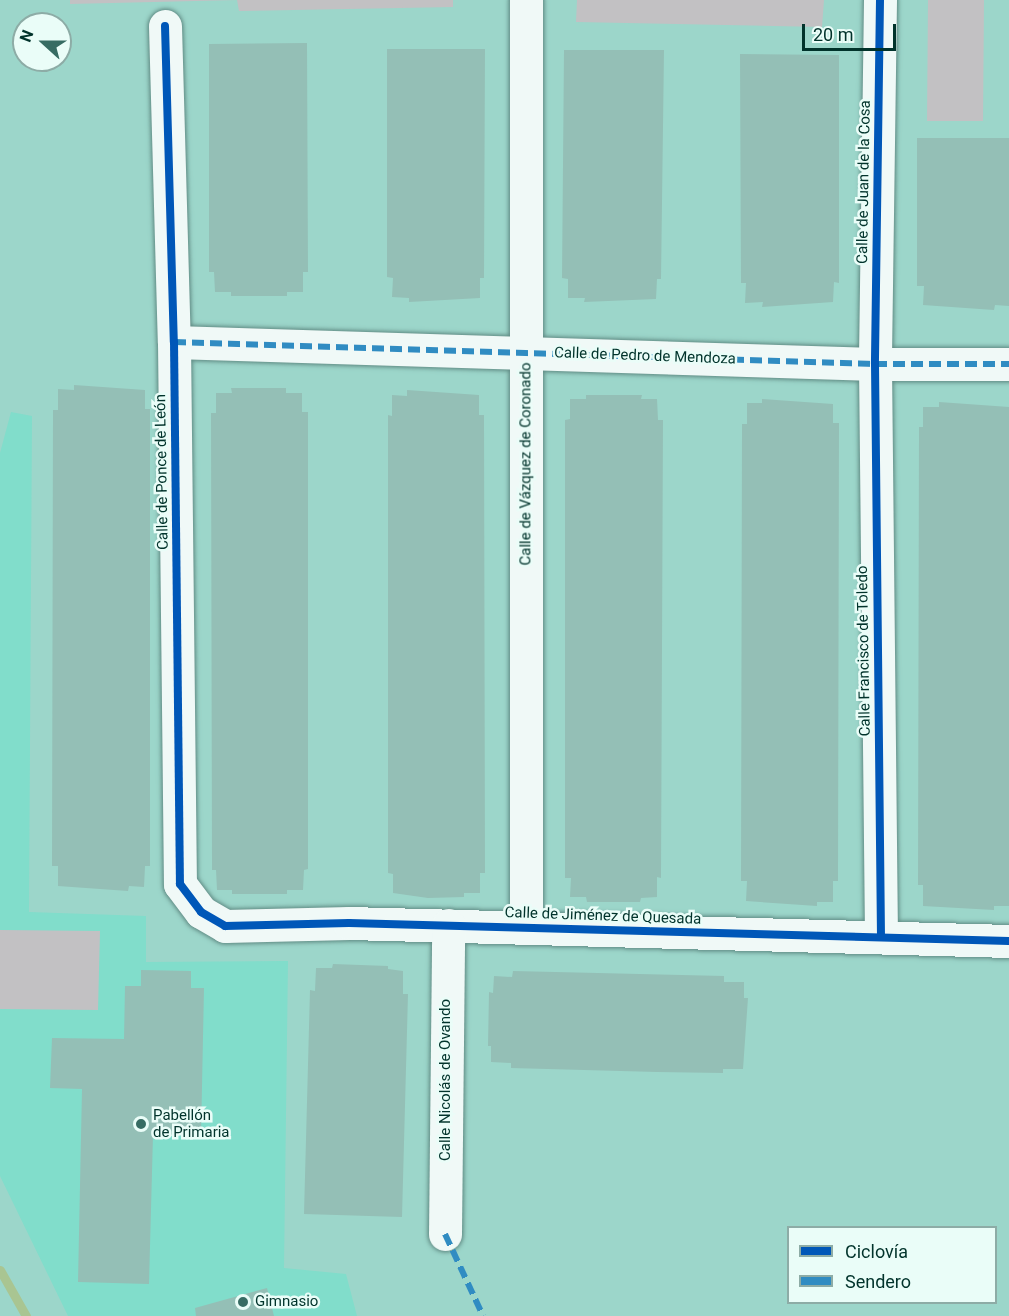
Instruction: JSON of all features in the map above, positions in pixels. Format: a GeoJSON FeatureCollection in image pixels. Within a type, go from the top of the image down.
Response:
{"type":"FeatureCollection","features":[{"type":"Feature","properties":{"kind":"street","name":"Calle de Vázquez de Coronado"},"geometry":{"type":"LineString","coordinates":[[526,0],[526,928]]}},
{"type":"Feature","properties":{"kind":"street","name":"Calle de Juan de la Cosa"},"geometry":{"type":"LineString","coordinates":[[875,364],[880,0]]}},
{"type":"Feature","properties":{"kind":"street","name":"Calle de Ponce de León"},"geometry":{"type":"LineString","coordinates":[[165,26],[174,342],[180,884],[201,912]]}},
{"type":"Feature","properties":{"kind":"street","name":"Calle de Pedro de Mendoza"},"geometry":{"type":"LineString","coordinates":[[174,342],[526,351],[875,364],[1009,364]]}},
{"type":"Feature","properties":{"kind":"street","name":"Calle Francisco de Toledo"},"geometry":{"type":"LineString","coordinates":[[875,364],[881,937]]}},
{"type":"Feature","properties":{"kind":"street","name":"Calle de Jiménez de Quesada"},"geometry":{"type":"LineString","coordinates":[[201,912],[225,926],[448,925],[1009,941]]}},
{"type":"Feature","properties":{"kind":"street","name":"Calle Nicolás de Ovando"},"geometry":{"type":"LineString","coordinates":[[445,1234],[448,925]]}},
{"type":"Feature","properties":{"kind":"shaded area"},"geometry":{"type":"Polygon","coordinates":[[[70,0],[237,0],[70,4],[70,0]]]}},
{"type":"Feature","properties":{"kind":"shaded area"},"geometry":{"type":"Polygon","coordinates":[[[237,0],[453,0],[453,7],[239,11],[237,0]]]}},
{"type":"Feature","properties":{"kind":"shaded area"},"geometry":{"type":"Polygon","coordinates":[[[577,0],[824,0],[822,27],[576,22],[577,0]]]}},
{"type":"Feature","properties":{"kind":"shaded area"},"geometry":{"type":"Polygon","coordinates":[[[928,0],[984,0],[983,121],[927,121],[928,0]]]}},
{"type":"Feature","properties":{"kind":"shaded area"},"geometry":{"type":"Polygon","coordinates":[[[11,412],[32,416],[29,912],[146,916],[146,962],[288,961],[284,1268],[346,1274],[357,1316],[68,1316],[0,1176],[0,453],[11,412]]]}},
{"type":"Feature","properties":{"kind":"shaded area"},"geometry":{"type":"Polygon","coordinates":[[[0,930],[100,931],[98,1010],[0,1009],[0,930]]]}},
{"type":"Feature","properties":{"kind":"building"},"geometry":{"type":"Polygon","coordinates":[[[307,43],[308,272],[303,272],[303,292],[287,292],[287,296],[231,296],[231,292],[215,292],[214,272],[209,272],[209,44],[307,43]]]}},
{"type":"Feature","properties":{"kind":"building"},"geometry":{"type":"Polygon","coordinates":[[[387,49],[485,49],[484,278],[480,278],[480,298],[409,302],[409,298],[392,297],[393,278],[387,277],[387,49]]]}},
{"type":"Feature","properties":{"kind":"building"},"geometry":{"type":"Polygon","coordinates":[[[564,50],[664,50],[661,279],[657,279],[656,299],[584,302],[585,298],[568,298],[568,279],[562,278],[564,50]]]}},
{"type":"Feature","properties":{"kind":"building"},"geometry":{"type":"Polygon","coordinates":[[[740,54],[839,55],[839,283],[834,282],[833,302],[762,307],[763,302],[745,303],[746,283],[741,283],[740,54]]]}},
{"type":"Feature","properties":{"kind":"building"},"geometry":{"type":"Polygon","coordinates":[[[917,138],[1009,138],[1009,306],[995,305],[994,310],[923,305],[924,286],[917,286],[917,138]]]}},
{"type":"Feature","properties":{"kind":"building"},"geometry":{"type":"Polygon","coordinates":[[[74,385],[145,390],[145,409],[150,409],[150,866],[145,866],[144,887],[129,886],[128,891],[58,886],[58,866],[52,866],[53,410],[58,410],[58,389],[74,390],[74,385]]]}},
{"type":"Feature","properties":{"kind":"building"},"geometry":{"type":"Polygon","coordinates":[[[231,388],[286,388],[286,393],[302,393],[302,412],[308,412],[308,869],[304,870],[303,890],[287,890],[287,894],[232,894],[232,890],[217,890],[216,870],[212,870],[211,413],[216,413],[216,393],[232,393],[231,388]]]}},
{"type":"Feature","properties":{"kind":"building"},"geometry":{"type":"Polygon","coordinates":[[[407,390],[479,395],[479,415],[484,415],[485,873],[480,873],[480,893],[464,893],[464,897],[428,898],[393,893],[393,874],[388,873],[388,415],[392,416],[392,395],[407,396],[407,390]]]}},
{"type":"Feature","properties":{"kind":"building"},"geometry":{"type":"Polygon","coordinates":[[[586,395],[642,395],[641,399],[657,399],[658,420],[663,420],[661,878],[657,877],[657,897],[641,898],[640,902],[587,902],[586,897],[570,897],[571,878],[565,878],[565,420],[570,419],[570,399],[586,399],[586,395]]]}},
{"type":"Feature","properties":{"kind":"building"},"geometry":{"type":"Polygon","coordinates":[[[762,399],[833,404],[833,423],[839,423],[838,881],[833,881],[833,902],[817,902],[817,906],[746,901],[747,881],[741,881],[742,424],[747,424],[747,403],[762,403],[762,399]]]}},
{"type":"Feature","properties":{"kind":"building"},"geometry":{"type":"Polygon","coordinates":[[[939,402],[1009,407],[1009,906],[994,906],[994,910],[923,906],[923,885],[918,885],[919,427],[923,427],[923,407],[939,407],[939,402]]]}},
{"type":"Feature","properties":{"kind":"building"},"geometry":{"type":"Polygon","coordinates":[[[333,964],[388,966],[388,969],[403,971],[403,994],[408,994],[402,1217],[304,1214],[310,990],[315,991],[316,968],[332,968],[333,964]]]}},
{"type":"Feature","properties":{"kind":"building","name":"Pabellón de Primaria"},"geometry":{"type":"Polygon","coordinates":[[[141,970],[191,971],[191,988],[204,988],[201,1136],[153,1135],[149,1284],[78,1282],[82,1089],[50,1088],[52,1038],[124,1039],[125,986],[141,986],[141,970]]]}},
{"type":"Feature","properties":{"kind":"building"},"geometry":{"type":"Polygon","coordinates":[[[513,971],[724,976],[724,982],[744,982],[744,998],[748,998],[743,1069],[723,1069],[723,1073],[511,1068],[511,1063],[491,1062],[491,1046],[488,1046],[489,992],[493,993],[494,976],[512,977],[513,971]]]}},
{"type":"Feature","properties":{"kind":"building","name":"Gimnasio"},"geometry":{"type":"Polygon","coordinates":[[[267,1288],[274,1316],[196,1316],[195,1308],[267,1288]]]}},
{"type":"Feature","properties":{"kind":"waterway"},"geometry":{"type":"LineString","coordinates":[[0,1270],[26,1316]]}},
{"type":"Feature","properties":{"kind":"marked path"},"geometry":{"type":"LineString","coordinates":[[174,342],[875,364],[1009,364]]}},
{"type":"Feature","properties":{"kind":"marked path"},"geometry":{"type":"LineString","coordinates":[[445,1234],[483,1316]]}},
{"type":"Feature","properties":{"kind":"cycle path"},"geometry":{"type":"LineString","coordinates":[[880,0],[875,364],[881,937]]}},
{"type":"Feature","properties":{"kind":"cycle path"},"geometry":{"type":"LineString","coordinates":[[165,26],[174,342],[180,884],[201,912],[225,926],[349,923],[1009,941]]}},
{"type":"Feature","properties":{"kind":"place","name":"Pabellón de Primaria"},"geometry":{"type":"Point","coordinates":[141,1124]}},
{"type":"Feature","properties":{"kind":"place","name":"Gimnasio"},"geometry":{"type":"Point","coordinates":[243,1302]}}]}
